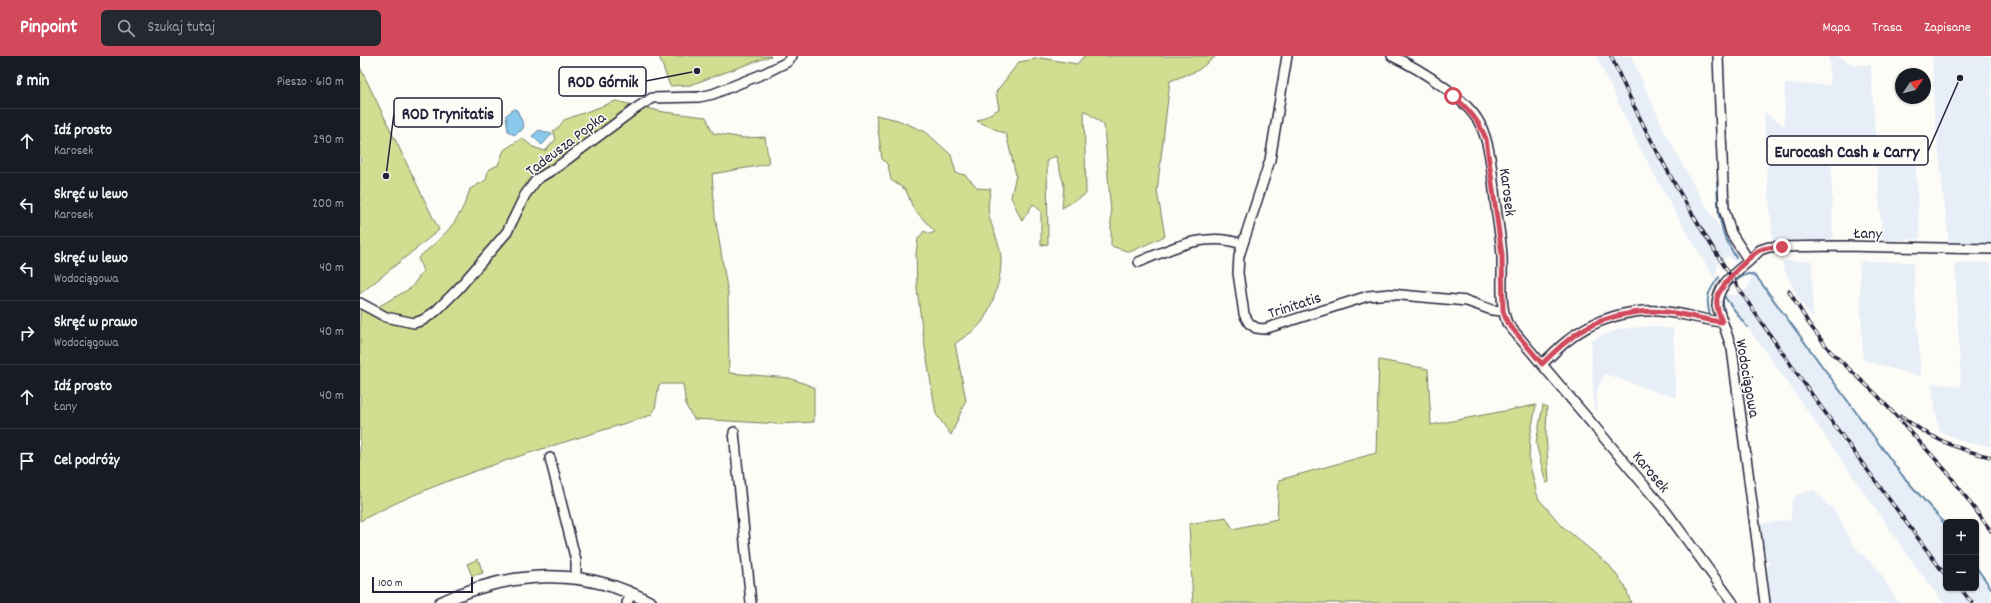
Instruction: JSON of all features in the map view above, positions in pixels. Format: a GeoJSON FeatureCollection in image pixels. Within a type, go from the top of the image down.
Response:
{"type":"FeatureCollection","features":[{"type":"Feature","properties":{"kind":"main road"},"geometry":{"type":"LineString","coordinates":[[440,603],[472,589],[503,581],[541,576],[576,578],[612,587],[629,599],[651,603]]}},
{"type":"Feature","properties":{"kind":"street","name":"Tadeusza Popka"},"geometry":{"type":"LineString","coordinates":[[360,303],[386,318],[414,323],[423,320],[436,311],[458,289],[507,232],[525,195],[537,179],[557,167],[652,98],[699,97],[713,94],[766,73],[787,62],[792,56]]}},
{"type":"Feature","properties":{"kind":"street","name":"Trinitatis"},"geometry":{"type":"LineString","coordinates":[[1287,56],[1270,162],[1239,256],[1240,297],[1244,314],[1249,323],[1256,328],[1264,329],[1368,296],[1390,294],[1467,301],[1492,310],[1503,311]]}},
{"type":"Feature","properties":{"kind":"street","name":"Karosek"},"geometry":{"type":"LineString","coordinates":[[1392,56],[1434,80],[1468,108],[1480,123],[1486,139],[1490,161],[1502,255],[1503,311],[1507,322],[1666,510],[1733,603]]}},
{"type":"Feature","properties":{"kind":"street"},"geometry":{"type":"LineString","coordinates":[[1718,56],[1724,209],[1731,233],[1748,261]]}},
{"type":"Feature","properties":{"kind":"street"},"geometry":{"type":"LineString","coordinates":[[1139,262],[1193,241],[1218,239],[1232,240],[1242,244]]}},
{"type":"Feature","properties":{"kind":"street","name":"Łany"},"geometry":{"type":"LineString","coordinates":[[1748,261],[1760,250],[1770,247],[1991,249]]}},
{"type":"Feature","properties":{"kind":"street","name":"Wodociągowa"},"geometry":{"type":"LineString","coordinates":[[1748,261],[1727,280],[1719,292],[1717,306],[1732,349],[1734,361],[1765,603]]}},
{"type":"Feature","properties":{"kind":"street"},"geometry":{"type":"LineString","coordinates":[[1542,364],[1568,340],[1580,332],[1628,313],[1641,310],[1669,312],[1722,322]]}},
{"type":"Feature","properties":{"kind":"street"},"geometry":{"type":"LineString","coordinates":[[734,432],[751,603]]}},
{"type":"Feature","properties":{"kind":"street"},"geometry":{"type":"LineString","coordinates":[[550,458],[576,561],[576,578]]}},
{"type":"Feature","properties":{"kind":"shaded area"},"geometry":{"type":"Polygon","coordinates":[[[1596,56],[1631,56],[1665,132],[1693,184],[1739,260],[1736,262],[1728,256],[1717,264],[1716,281],[1668,200],[1639,146],[1596,56]]]}},
{"type":"Feature","properties":{"kind":"shaded area"},"geometry":{"type":"Polygon","coordinates":[[[1829,56],[1837,56],[1853,65],[1871,65],[1876,148],[1831,143],[1833,243],[1773,242],[1767,176],[1764,112],[1784,126],[1785,84],[1830,85],[1829,56]]]}},
{"type":"Feature","properties":{"kind":"shaded area"},"geometry":{"type":"Polygon","coordinates":[[[1932,56],[1991,56],[1991,246],[1949,245],[1934,109],[1932,56]]]}},
{"type":"Feature","properties":{"kind":"shaded area"},"geometry":{"type":"Polygon","coordinates":[[[1914,143],[1920,239],[1882,241],[1876,148],[1914,143]]]}},
{"type":"Feature","properties":{"kind":"shaded area"},"geometry":{"type":"Polygon","coordinates":[[[1781,261],[1812,261],[1813,320],[1798,298],[1781,261]]]}},
{"type":"Feature","properties":{"kind":"shaded area"},"geometry":{"type":"Polygon","coordinates":[[[1859,261],[1913,262],[1921,377],[1863,360],[1859,261]]]}},
{"type":"Feature","properties":{"kind":"shaded area"},"geometry":{"type":"Polygon","coordinates":[[[1955,263],[1991,263],[1991,446],[1967,443],[1939,431],[1931,383],[1961,387],[1955,263]]]}},
{"type":"Feature","properties":{"kind":"shaded area"},"geometry":{"type":"Polygon","coordinates":[[[1752,271],[1902,475],[1943,522],[1943,591],[1979,591],[1979,571],[1991,588],[1991,603],[1944,603],[1918,570],[1786,380],[1724,295],[1737,295],[1749,287],[1752,271]]]}},
{"type":"Feature","properties":{"kind":"shaded area"},"geometry":{"type":"Polygon","coordinates":[[[1651,326],[1673,329],[1676,398],[1668,394],[1660,393],[1605,374],[1597,390],[1597,412],[1594,410],[1591,340],[1620,329],[1651,326]]]}},
{"type":"Feature","properties":{"kind":"shaded area"},"geometry":{"type":"Polygon","coordinates":[[[1814,490],[1837,514],[1853,545],[1877,568],[1898,603],[1770,603],[1766,571],[1770,561],[1767,560],[1764,548],[1762,548],[1759,524],[1791,520],[1792,500],[1796,495],[1814,490]]]}},
{"type":"Feature","properties":{"kind":"green space"},"geometry":{"type":"Polygon","coordinates":[[[659,56],[771,56],[690,85],[670,86],[659,56]]]}},
{"type":"Feature","properties":{"kind":"green space"},"geometry":{"type":"Polygon","coordinates":[[[1084,56],[1216,56],[1197,71],[1170,81],[1157,191],[1165,236],[1130,252],[1111,246],[1111,213],[1104,125],[1084,110],[1086,194],[1062,208],[1064,185],[1056,156],[1047,160],[1048,244],[1041,245],[1041,211],[1033,204],[1022,221],[1011,197],[1016,175],[1006,134],[977,121],[999,109],[996,92],[1019,62],[1041,58],[1077,64],[1084,56]]]}},
{"type":"Feature","properties":{"kind":"green space"},"geometry":{"type":"Polygon","coordinates":[[[360,67],[439,230],[360,294],[360,67]]]}},
{"type":"Feature","properties":{"kind":"green space"},"geometry":{"type":"Polygon","coordinates":[[[616,101],[664,112],[706,117],[713,133],[743,138],[765,137],[769,164],[712,174],[715,216],[728,294],[729,373],[789,378],[814,387],[814,422],[780,424],[694,419],[686,406],[683,384],[659,384],[655,409],[651,415],[466,474],[430,488],[360,521],[360,308],[367,313],[411,288],[423,271],[418,258],[450,228],[461,211],[470,189],[486,180],[488,170],[498,165],[504,150],[522,138],[533,147],[545,151],[556,139],[553,131],[559,127],[564,120],[616,101]]]}},
{"type":"Feature","properties":{"kind":"green space"},"geometry":{"type":"Polygon","coordinates":[[[876,115],[898,120],[926,132],[951,155],[956,173],[965,175],[978,188],[991,189],[988,206],[990,219],[1001,255],[1000,275],[991,305],[982,322],[973,331],[955,344],[966,400],[951,435],[936,414],[917,289],[916,253],[918,239],[924,231],[930,234],[935,232],[913,208],[906,190],[891,180],[888,165],[882,159],[876,115]]]}},
{"type":"Feature","properties":{"kind":"green space"},"geometry":{"type":"Polygon","coordinates":[[[1379,360],[1428,369],[1431,425],[1536,405],[1530,437],[1529,461],[1538,498],[1562,526],[1609,565],[1625,586],[1631,603],[1193,603],[1189,524],[1226,517],[1233,529],[1277,519],[1279,480],[1376,453],[1379,360]]]}},
{"type":"Feature","properties":{"kind":"green space"},"geometry":{"type":"Polygon","coordinates":[[[1543,405],[1547,407],[1546,433],[1549,482],[1546,483],[1536,443],[1543,405]]]}},
{"type":"Feature","properties":{"kind":"green space"},"geometry":{"type":"Polygon","coordinates":[[[478,559],[483,573],[472,576],[467,564],[478,559]]]}},
{"type":"Feature","properties":{"kind":"water"},"geometry":{"type":"Polygon","coordinates":[[[514,109],[517,110],[524,126],[522,130],[514,135],[508,131],[506,115],[514,109]]]}},
{"type":"Feature","properties":{"kind":"water"},"geometry":{"type":"Polygon","coordinates":[[[539,130],[552,134],[542,145],[532,136],[539,130]]]}},
{"type":"Feature","properties":{"kind":"waterway"},"geometry":{"type":"LineString","coordinates":[[1717,182],[1719,216],[1724,235],[1736,258]]}},
{"type":"Feature","properties":{"kind":"waterway"},"geometry":{"type":"LineString","coordinates":[[1728,326],[1723,305],[1724,294],[1726,290],[1737,280],[1748,274],[1753,275],[1759,280],[1902,475],[1943,522]]}},
{"type":"Feature","properties":{"kind":"waterway"},"geometry":{"type":"LineString","coordinates":[[1710,315],[1708,295],[1719,277]]}},
{"type":"Feature","properties":{"kind":"waterway"},"geometry":{"type":"LineString","coordinates":[[1724,296],[1747,327]]}},
{"type":"Feature","properties":{"kind":"waterway"},"geometry":{"type":"LineString","coordinates":[[1979,571],[1991,588]]}},
{"type":"Feature","properties":{"kind":"railway"},"geometry":{"type":"LineString","coordinates":[[1611,56],[1644,126],[1681,194],[1721,261],[1808,389],[1943,572]]}},
{"type":"Feature","properties":{"kind":"railway"},"geometry":{"type":"LineString","coordinates":[[1789,291],[1809,324],[1830,351],[1877,395],[1948,473],[1991,531]]}},
{"type":"Feature","properties":{"kind":"railway"},"geometry":{"type":"LineString","coordinates":[[1901,416],[1911,424],[1944,442],[1967,451],[1991,457]]}},
{"type":"Feature","properties":{"kind":"railway"},"geometry":{"type":"LineString","coordinates":[[1962,591],[1972,603]]}},
{"type":"Feature","properties":{"kind":"place","name":"ROD Górnik"},"geometry":{"type":"Point","coordinates":[697,71]}},
{"type":"Feature","properties":{"kind":"place","name":"Eurocash Cash & Carry"},"geometry":{"type":"Point","coordinates":[1960,78]}},
{"type":"Feature","properties":{"kind":"place","name":"ROD Trynitatis"},"geometry":{"type":"Point","coordinates":[386,176]}},
{"type":"Feature","properties":{"kind":"route"},"geometry":{"type":"LineString","coordinates":[[1453,96],[1468,108],[1480,123],[1486,139],[1502,255],[1503,311],[1507,322],[1542,364],[1568,340],[1580,332],[1610,318],[1628,313],[1641,310],[1655,310],[1722,322],[1718,314],[1717,306],[1717,299],[1722,286],[1760,250],[1770,247],[1782,247]]}}]}
